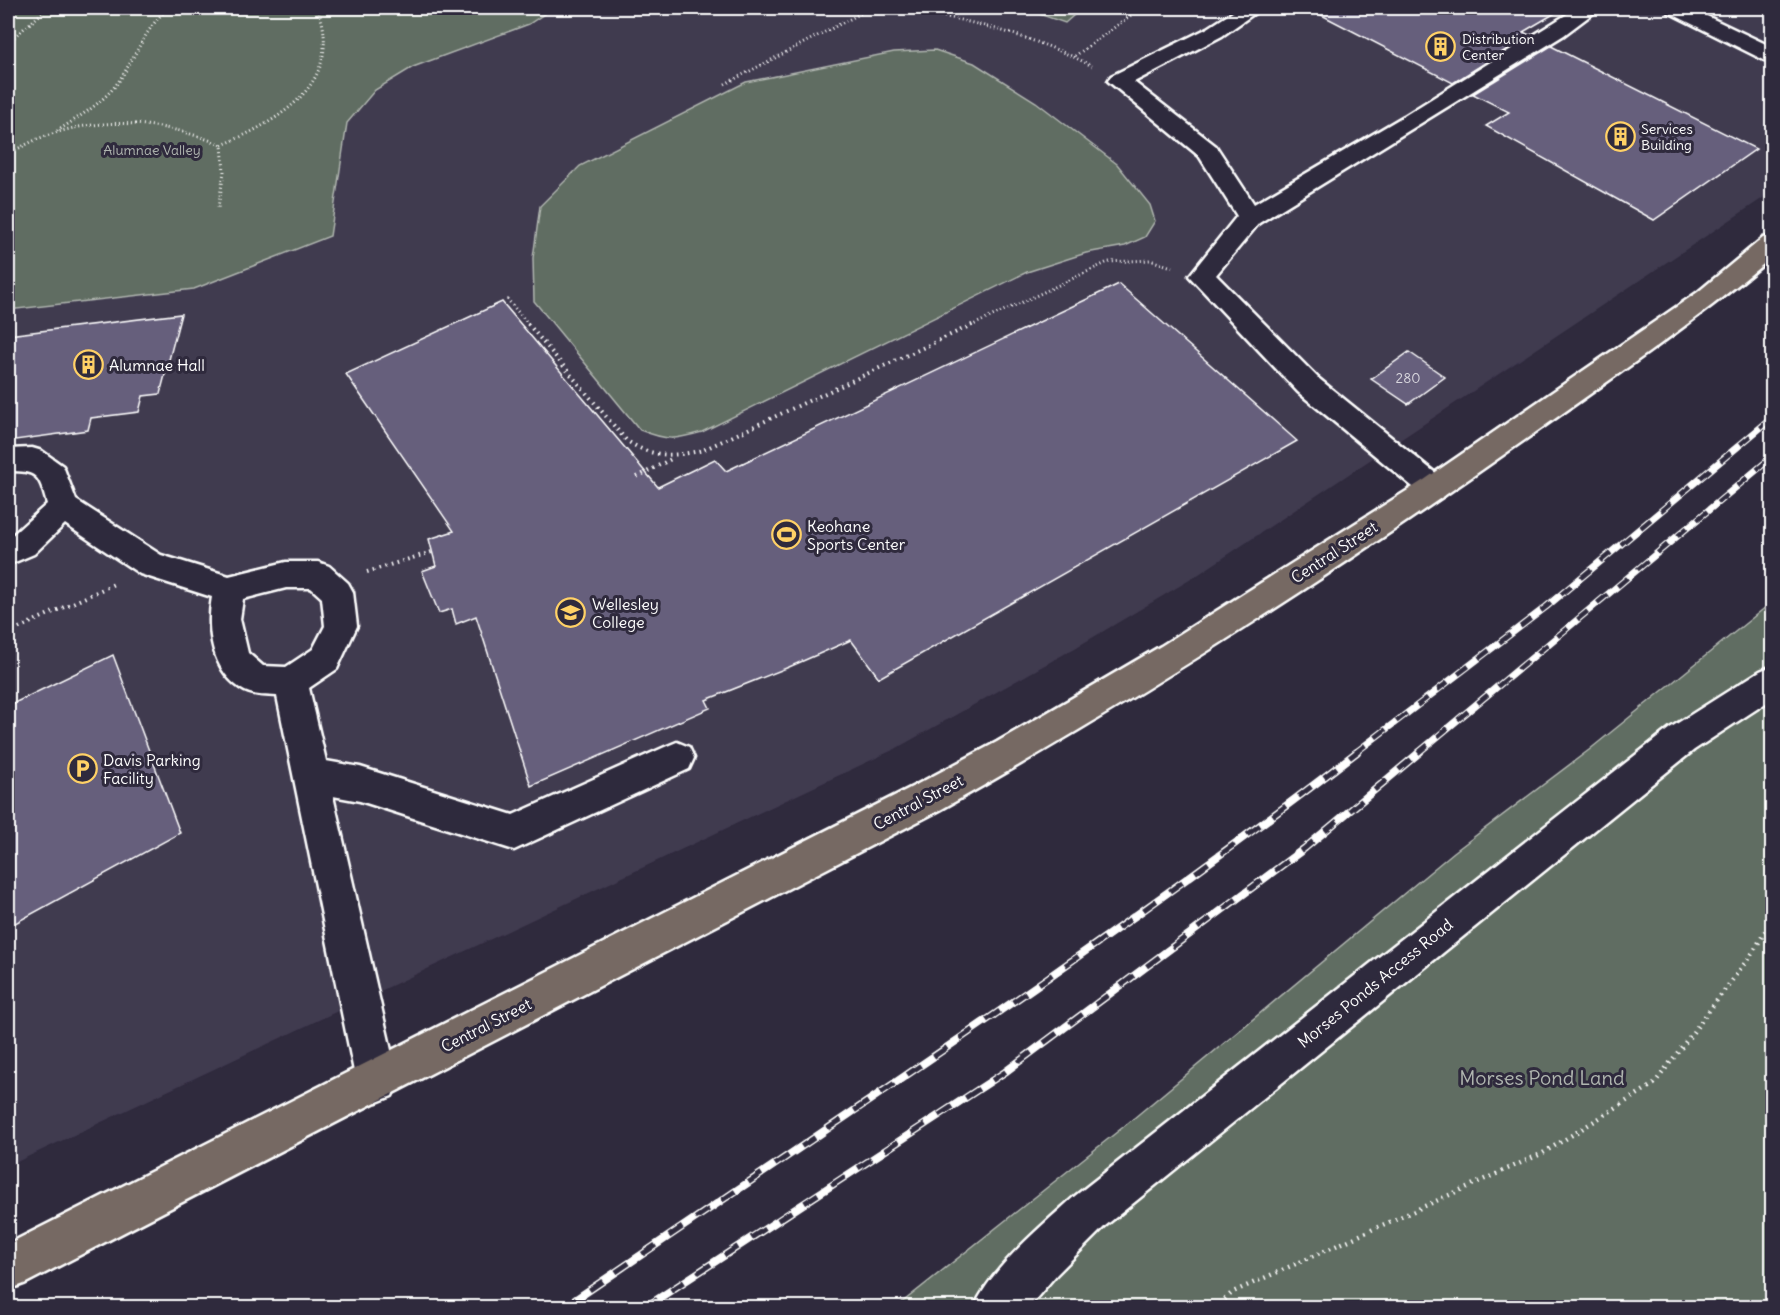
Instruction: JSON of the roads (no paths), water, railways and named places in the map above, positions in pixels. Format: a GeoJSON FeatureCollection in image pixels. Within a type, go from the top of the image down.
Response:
{"type":"FeatureCollection","features":[{"type":"Feature","properties":{"kind":"main road","name":"Central Street"},"geometry":{"type":"LineString","coordinates":[[8,1268],[377,1081],[927,798],[1009,753],[1173,656],[1434,488],[1707,298],[1773,244]]}},
{"type":"Feature","properties":{"kind":"street"},"geometry":{"type":"LineString","coordinates":[[1250,217],[1208,151],[1119,81],[1215,32],[1252,8]]}},
{"type":"Feature","properties":{"kind":"street"},"geometry":{"type":"LineString","coordinates":[[1434,488],[1308,385],[1202,276],[1250,217],[1412,121],[1590,8]]}},
{"type":"Feature","properties":{"kind":"street"},"geometry":{"type":"LineString","coordinates":[[1675,8],[1773,55]]}},
{"type":"Feature","properties":{"kind":"street"},"geometry":{"type":"LineString","coordinates":[[8,460],[32,459],[53,474],[63,507],[151,565],[229,589],[286,575],[318,575],[337,592],[341,626],[325,659],[291,682],[256,681],[233,660],[224,619],[229,589]]}},
{"type":"Feature","properties":{"kind":"street"},"geometry":{"type":"LineString","coordinates":[[8,553],[23,545],[63,507]]}},
{"type":"Feature","properties":{"kind":"street","name":"Morses Ponds Access Road"},"geometry":{"type":"LineString","coordinates":[[997,1308],[1041,1258],[1090,1211],[1682,739],[1773,681]]}},
{"type":"Feature","properties":{"kind":"street"},"geometry":{"type":"LineString","coordinates":[[291,682],[377,1081]]}},
{"type":"Feature","properties":{"kind":"street"},"geometry":{"type":"LineString","coordinates":[[311,775],[360,784],[514,833],[677,758]]}},
{"type":"Feature","properties":{"kind":"railway"},"geometry":{"type":"LineString","coordinates":[[1355,753],[1546,607],[1772,418]]}},
{"type":"Feature","properties":{"kind":"railway"},"geometry":{"type":"LineString","coordinates":[[1418,753],[1772,457]]}},
{"type":"Feature","properties":{"kind":"railway"},"geometry":{"type":"LineString","coordinates":[[563,1308],[1064,967],[1357,752]]}},
{"type":"Feature","properties":{"kind":"railway"},"geometry":{"type":"LineString","coordinates":[[644,1308],[1005,1072],[1305,848],[1420,752]]}},
{"type":"Feature","properties":{"kind":"place","name":"Distribution Center"},"geometry":{"type":"Point","coordinates":[1441,47]}},
{"type":"Feature","properties":{"kind":"place","name":"Services Building"},"geometry":{"type":"Point","coordinates":[1620,137]}},
{"type":"Feature","properties":{"kind":"place","name":"Alumnae Hall"},"geometry":{"type":"Point","coordinates":[88,365]}},
{"type":"Feature","properties":{"kind":"place","name":"Keohane Sports Center"},"geometry":{"type":"Point","coordinates":[786,535]}},
{"type":"Feature","properties":{"kind":"place","name":"Wellesley College"},"geometry":{"type":"Point","coordinates":[571,613]}},
{"type":"Feature","properties":{"kind":"place","name":"Davis Parking Facility"},"geometry":{"type":"Point","coordinates":[82,769]}},
{"type":"Feature","properties":{"kind":"park label","name":"Alumnae Valley"},"geometry":{"type":"Point","coordinates":[152,150]}},
{"type":"Feature","properties":{"kind":"park label","name":"Morses Pond Land"},"geometry":{"type":"Point","coordinates":[1542,1077]}}]}
